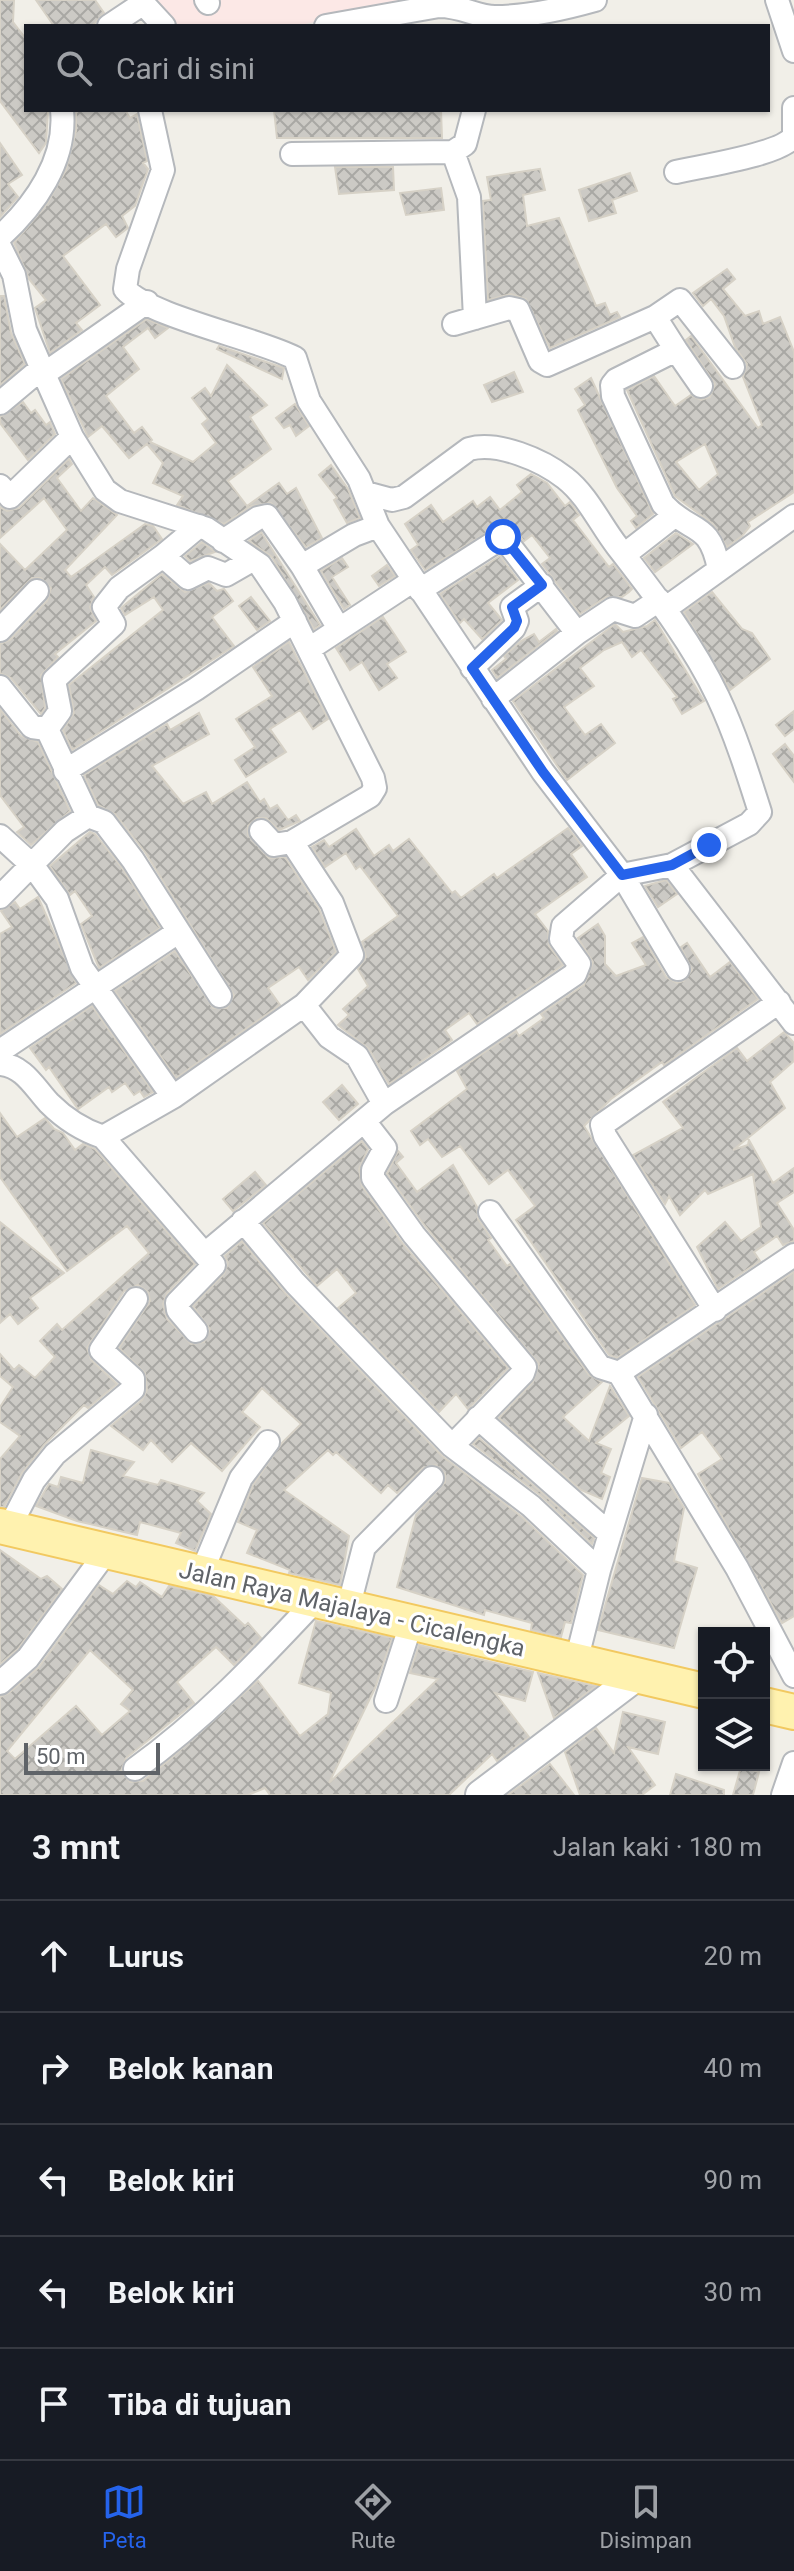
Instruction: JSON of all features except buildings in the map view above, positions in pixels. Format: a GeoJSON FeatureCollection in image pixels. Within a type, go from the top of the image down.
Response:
{"type":"FeatureCollection","features":[{"type":"Feature","properties":{"kind":"main road","name":"Jalan Raya Majalaya - Cicalengka"},"geometry":{"type":"LineString","coordinates":[[5,1527],[698,1690]]}},
{"type":"Feature","properties":{"kind":"main road"},"geometry":{"type":"LineString","coordinates":[[770,1706],[794,1712]]}},
{"type":"Feature","properties":{"kind":"street"},"geometry":{"type":"LineString","coordinates":[[337,24],[439,6],[458,6],[486,22],[554,11],[595,0]]}},
{"type":"Feature","properties":{"kind":"street"},"geometry":{"type":"LineString","coordinates":[[777,0],[794,51]]}},
{"type":"Feature","properties":{"kind":"street"},"geometry":{"type":"LineString","coordinates":[[116,24],[150,14]]}},
{"type":"Feature","properties":{"kind":"street"},"geometry":{"type":"LineString","coordinates":[[676,172],[787,144],[794,134],[794,108]]}},
{"type":"Feature","properties":{"kind":"street"},"geometry":{"type":"LineString","coordinates":[[0,237],[38,196],[63,134],[62,112]]}},
{"type":"Feature","properties":{"kind":"street"},"geometry":{"type":"LineString","coordinates":[[150,112],[163,170],[125,285],[129,294],[293,356],[309,401],[366,493],[378,526],[493,699],[622,875],[678,969]]}},
{"type":"Feature","properties":{"kind":"street"},"geometry":{"type":"LineString","coordinates":[[292,154],[453,152],[464,147],[473,112]]}},
{"type":"Feature","properties":{"kind":"street"},"geometry":{"type":"LineString","coordinates":[[453,152],[469,197],[465,321],[509,308],[518,310],[540,361],[547,365],[655,317],[680,300],[733,367]]}},
{"type":"Feature","properties":{"kind":"street"},"geometry":{"type":"LineString","coordinates":[[0,247],[14,275],[25,330],[72,437],[114,498],[199,526],[260,565],[295,621],[375,788],[370,796],[292,842],[274,845],[261,831]]}},
{"type":"Feature","properties":{"kind":"street"},"geometry":{"type":"LineString","coordinates":[[0,403],[43,370],[147,302]]}},
{"type":"Feature","properties":{"kind":"street"},"geometry":{"type":"LineString","coordinates":[[655,317],[701,386]]}},
{"type":"Feature","properties":{"kind":"street"},"geometry":{"type":"LineString","coordinates":[[676,350],[612,385],[641,460],[663,504],[674,516],[704,531],[715,548],[719,569]]}},
{"type":"Feature","properties":{"kind":"street"},"geometry":{"type":"LineString","coordinates":[[3,498],[72,437]]}},
{"type":"Feature","properties":{"kind":"street"},"geometry":{"type":"LineString","coordinates":[[205,1254],[384,1104],[575,974],[579,964],[561,939],[563,926],[622,875],[672,865],[749,824],[760,812],[719,697],[663,604],[566,479],[541,464],[498,448],[469,449],[404,497],[392,500],[366,493]]}},
{"type":"Feature","properties":{"kind":"street"},"geometry":{"type":"LineString","coordinates":[[223,541],[258,518],[267,516],[302,566],[339,629]]}},
{"type":"Feature","properties":{"kind":"street"},"geometry":{"type":"LineString","coordinates":[[624,555],[674,516]]}},
{"type":"Feature","properties":{"kind":"street"},"geometry":{"type":"LineString","coordinates":[[493,699],[613,609],[635,616],[663,604],[794,516]]}},
{"type":"Feature","properties":{"kind":"street"},"geometry":{"type":"LineString","coordinates":[[47,729],[60,711],[54,680],[114,624],[104,607],[119,588],[199,526]]}},
{"type":"Feature","properties":{"kind":"street"},"geometry":{"type":"LineString","coordinates":[[302,566],[354,535],[378,526]]}},
{"type":"Feature","properties":{"kind":"street"},"geometry":{"type":"LineString","coordinates":[[309,649],[499,537],[505,538],[577,633]]}},
{"type":"Feature","properties":{"kind":"street"},"geometry":{"type":"LineString","coordinates":[[163,556],[188,578],[208,568],[226,575],[252,560]]}},
{"type":"Feature","properties":{"kind":"street"},"geometry":{"type":"LineString","coordinates":[[472,668],[514,628],[517,621],[512,607],[542,585]]}},
{"type":"Feature","properties":{"kind":"street"},"geometry":{"type":"LineString","coordinates":[[0,630],[37,591]]}},
{"type":"Feature","properties":{"kind":"street"},"geometry":{"type":"LineString","coordinates":[[65,771],[196,689],[295,621]]}},
{"type":"Feature","properties":{"kind":"street"},"geometry":{"type":"LineString","coordinates":[[0,687],[32,727],[47,729]]}},
{"type":"Feature","properties":{"kind":"street"},"geometry":{"type":"LineString","coordinates":[[47,729],[88,816],[104,822],[133,860],[220,996]]}},
{"type":"Feature","properties":{"kind":"street"},"geometry":{"type":"LineString","coordinates":[[0,897],[65,831],[88,816]]}},
{"type":"Feature","properties":{"kind":"street"},"geometry":{"type":"LineString","coordinates":[[1,838],[33,866],[57,899],[82,968],[173,1097]]}},
{"type":"Feature","properties":{"kind":"street"},"geometry":{"type":"LineString","coordinates":[[103,1137],[173,1097],[304,1005],[352,955],[332,903],[292,842]]}},
{"type":"Feature","properties":{"kind":"street"},"geometry":{"type":"LineString","coordinates":[[672,865],[794,1023]]}},
{"type":"Feature","properties":{"kind":"street"},"geometry":{"type":"LineString","coordinates":[[0,1051],[178,932]]}},
{"type":"Feature","properties":{"kind":"street"},"geometry":{"type":"LineString","coordinates":[[715,1310],[605,1136],[602,1125],[779,1002]]}},
{"type":"Feature","properties":{"kind":"street"},"geometry":{"type":"LineString","coordinates":[[304,1005],[329,1037],[354,1052],[384,1104]]}},
{"type":"Feature","properties":{"kind":"street"},"geometry":{"type":"LineString","coordinates":[[0,1064],[11,1065],[23,1073],[72,1123],[103,1137],[214,1265],[213,1270],[177,1306],[196,1331]]}},
{"type":"Feature","properties":{"kind":"street"},"geometry":{"type":"LineString","coordinates":[[364,1121],[385,1148],[373,1170],[373,1178],[414,1235],[525,1367],[523,1373],[452,1446]]}},
{"type":"Feature","properties":{"kind":"street"},"geometry":{"type":"LineString","coordinates":[[490,1212],[600,1367],[619,1373],[737,1568],[794,1676]]}},
{"type":"Feature","properties":{"kind":"street"},"geometry":{"type":"LineString","coordinates":[[243,1221],[295,1283],[452,1446],[531,1506],[599,1570]]}},
{"type":"Feature","properties":{"kind":"street"},"geometry":{"type":"LineString","coordinates":[[619,1373],[794,1255]]}},
{"type":"Feature","properties":{"kind":"street"},"geometry":{"type":"LineString","coordinates":[[5,1527],[34,1480],[55,1454],[133,1389],[133,1379],[101,1350],[136,1299]]}},
{"type":"Feature","properties":{"kind":"street"},"geometry":{"type":"LineString","coordinates":[[576,1662],[599,1570],[646,1415]]}},
{"type":"Feature","properties":{"kind":"street"},"geometry":{"type":"LineString","coordinates":[[478,1418],[610,1534]]}},
{"type":"Feature","properties":{"kind":"street"},"geometry":{"type":"LineString","coordinates":[[201,1574],[241,1478],[268,1442]]}},
{"type":"Feature","properties":{"kind":"street"},"geometry":{"type":"LineString","coordinates":[[135,1769],[184,1734],[254,1669],[331,1605],[364,1547],[432,1478]]}},
{"type":"Feature","properties":{"kind":"street"},"geometry":{"type":"LineString","coordinates":[[0,1683],[28,1658],[107,1551]]}},
{"type":"Feature","properties":{"kind":"street"},"geometry":{"type":"LineString","coordinates":[[386,1701],[411,1624]]}},
{"type":"Feature","properties":{"kind":"street"},"geometry":{"type":"LineString","coordinates":[[480,1795],[637,1676]]}},
{"type":"Feature","properties":{"kind":"street"},"geometry":{"type":"LineString","coordinates":[[783,1795],[794,1763]]}},
{"type":"Feature","properties":{"kind":"shaded area"},"geometry":{"type":"Polygon","coordinates":[[[146,0],[432,0],[305,24],[168,24],[146,0]]]}},
{"type":"Feature","properties":{"kind":"route"},"geometry":{"type":"LineString","coordinates":[[503,537],[542,585],[512,607],[517,621],[514,628],[472,668],[543,772],[622,875],[636,869],[672,865],[709,845]]}}]}
